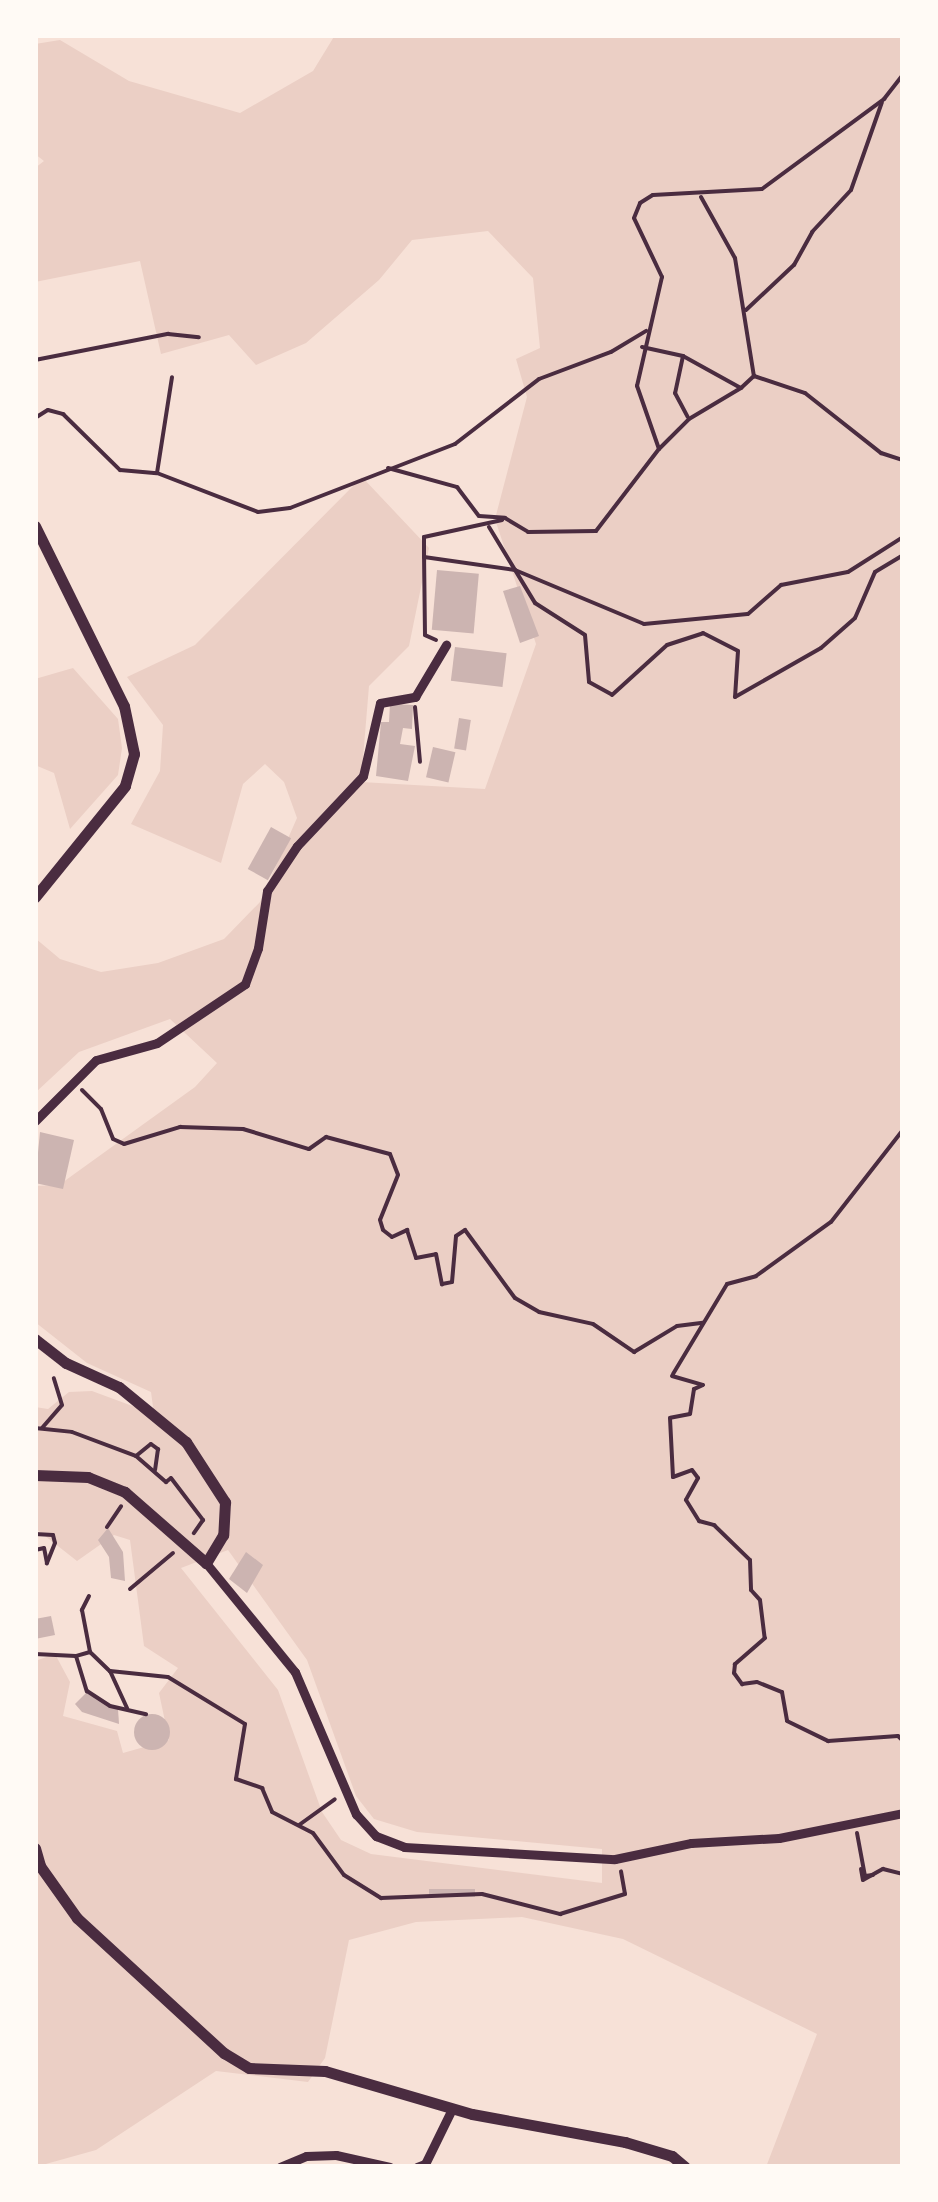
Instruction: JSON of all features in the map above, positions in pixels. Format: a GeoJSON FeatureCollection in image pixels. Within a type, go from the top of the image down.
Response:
{"type":"FeatureCollection","features":[{"type":"Feature","properties":{"kind":"street"},"geometry":{"type":"LineString","coordinates":[[35,526],[124,706],[134,754],[125,786],[35,896]]}},
{"type":"Feature","properties":{"kind":"street"},"geometry":{"type":"LineString","coordinates":[[35,1121],[72,1081],[118,1050],[157,1044],[245,984],[258,948],[266,890],[297,846],[362,776],[380,703],[415,698],[446,645]]}},
{"type":"Feature","properties":{"kind":"street"},"geometry":{"type":"LineString","coordinates":[[35,1339],[66,1362],[119,1387],[186,1442],[224,1502],[223,1535],[206,1563]]}},
{"type":"Feature","properties":{"kind":"street"},"geometry":{"type":"LineString","coordinates":[[35,1475],[88,1477],[125,1492],[182,1546],[206,1563],[296,1672],[356,1814],[376,1836],[404,1847],[615,1859],[691,1844],[780,1838],[903,1813]]}},
{"type":"Feature","properties":{"kind":"street"},"geometry":{"type":"LineString","coordinates":[[35,1848],[77,1918],[224,2053],[248,2068],[326,2071],[452,2109],[625,2142],[672,2156],[685,2167]]}},
{"type":"Feature","properties":{"kind":"street"},"geometry":{"type":"LineString","coordinates":[[417,2167],[425,2164],[452,2109]]}},
{"type":"Feature","properties":{"kind":"street"},"geometry":{"type":"LineString","coordinates":[[280,2167],[306,2156],[336,2155],[390,2167]]}},
{"type":"Feature","properties":{"kind":"path"},"geometry":{"type":"LineString","coordinates":[[659,449],[636,386],[642,346],[662,276],[634,218],[640,203],[652,195],[700,196],[762,189],[884,99],[903,75]]}},
{"type":"Feature","properties":{"kind":"path"},"geometry":{"type":"LineString","coordinates":[[746,310],[794,264],[812,232],[852,190],[884,99]]}},
{"type":"Feature","properties":{"kind":"path"},"geometry":{"type":"LineString","coordinates":[[700,196],[735,258],[754,376]]}},
{"type":"Feature","properties":{"kind":"path"},"geometry":{"type":"LineString","coordinates":[[35,418],[48,410],[64,414],[120,470],[157,473],[258,512],[290,508],[454,444],[540,379],[611,352],[647,330]]}},
{"type":"Feature","properties":{"kind":"path"},"geometry":{"type":"LineString","coordinates":[[35,360],[168,334],[198,337]]}},
{"type":"Feature","properties":{"kind":"path"},"geometry":{"type":"LineString","coordinates":[[642,346],[683,356],[741,388]]}},
{"type":"Feature","properties":{"kind":"path"},"geometry":{"type":"LineString","coordinates":[[683,356],[675,393],[689,419]]}},
{"type":"Feature","properties":{"kind":"path"},"geometry":{"type":"LineString","coordinates":[[388,468],[457,487],[479,516],[506,518],[528,532],[596,531],[659,449],[689,419],[754,376]]}},
{"type":"Feature","properties":{"kind":"path"},"geometry":{"type":"LineString","coordinates":[[754,376],[805,393],[880,453],[903,460]]}},
{"type":"Feature","properties":{"kind":"path"},"geometry":{"type":"LineString","coordinates":[[157,473],[172,377]]}},
{"type":"Feature","properties":{"kind":"path"},"geometry":{"type":"LineString","coordinates":[[446,645],[425,635],[424,537],[489,527],[506,518]]}},
{"type":"Feature","properties":{"kind":"path"},"geometry":{"type":"LineString","coordinates":[[489,527],[536,603],[586,634],[589,682],[600,694],[625,689],[677,638],[703,633],[738,651],[735,698],[821,648],[856,618],[875,572],[903,554]]}},
{"type":"Feature","properties":{"kind":"path"},"geometry":{"type":"LineString","coordinates":[[424,557],[515,570],[644,624],[748,614],[781,585],[848,572],[903,537]]}},
{"type":"Feature","properties":{"kind":"path"},"geometry":{"type":"LineString","coordinates":[[671,622],[677,638]]}},
{"type":"Feature","properties":{"kind":"path"},"geometry":{"type":"LineString","coordinates":[[415,698],[420,762]]}},
{"type":"Feature","properties":{"kind":"path"},"geometry":{"type":"LineString","coordinates":[[72,1081],[102,1109],[113,1139],[124,1144],[180,1127],[243,1129],[309,1149],[326,1137],[390,1154],[398,1175],[380,1220],[383,1230],[392,1238],[407,1230],[416,1258],[436,1254],[442,1284],[452,1282],[456,1236],[464,1230],[515,1298],[540,1312],[594,1324],[634,1352],[677,1326],[704,1323]]}},
{"type":"Feature","properties":{"kind":"path"},"geometry":{"type":"LineString","coordinates":[[903,1130],[831,1222],[756,1276],[727,1284],[672,1376],[703,1385],[694,1389],[690,1414],[670,1418],[673,1477],[692,1470],[698,1478],[686,1500],[699,1521],[714,1525],[750,1560],[751,1590],[760,1600],[765,1638],[735,1664],[734,1673],[742,1684],[758,1682],[782,1692],[788,1720],[828,1741],[898,1736],[903,1741]]}},
{"type":"Feature","properties":{"kind":"path"},"geometry":{"type":"LineString","coordinates":[[42,1428],[62,1405],[54,1378]]}},
{"type":"Feature","properties":{"kind":"path"},"geometry":{"type":"LineString","coordinates":[[35,1428],[136,1456],[166,1482],[171,1478],[203,1520],[182,1546],[130,1589]]}},
{"type":"Feature","properties":{"kind":"path"},"geometry":{"type":"LineString","coordinates":[[136,1456],[151,1444],[158,1449],[156,1470]]}},
{"type":"Feature","properties":{"kind":"path"},"geometry":{"type":"LineString","coordinates":[[107,1526],[123,1503]]}},
{"type":"Feature","properties":{"kind":"path"},"geometry":{"type":"LineString","coordinates":[[35,1534],[53,1535],[55,1543],[48,1563],[44,1548],[35,1550]]}},
{"type":"Feature","properties":{"kind":"path"},"geometry":{"type":"LineString","coordinates":[[88,1596],[82,1610],[90,1652],[110,1671],[126,1708]]}},
{"type":"Feature","properties":{"kind":"path"},"geometry":{"type":"LineString","coordinates":[[35,1654],[76,1656],[90,1652]]}},
{"type":"Feature","properties":{"kind":"path"},"geometry":{"type":"LineString","coordinates":[[76,1656],[87,1691],[146,1714]]}},
{"type":"Feature","properties":{"kind":"path"},"geometry":{"type":"LineString","coordinates":[[110,1671],[168,1678],[245,1724],[234,1760],[236,1780],[262,1788],[272,1812],[321,1840],[344,1875],[381,1898],[482,1894],[560,1914],[624,1894],[620,1868]]}},
{"type":"Feature","properties":{"kind":"path"},"geometry":{"type":"LineString","coordinates":[[299,1825],[336,1798]]}},
{"type":"Feature","properties":{"kind":"path"},"geometry":{"type":"LineString","coordinates":[[857,1834],[860,1848],[862,1862],[865,1876],[873,1874],[872,1868],[862,1870],[864,1878],[875,1876],[872,1866],[860,1869],[863,1880],[876,1877],[883,1869],[903,1874]]}},
{"type":"Feature","properties":{"kind":"shaded area"},"geometry":{"type":"Polygon","coordinates":[[[335,35],[903,35],[903,2167],[766,2167],[817,2034],[623,1939],[522,1917],[416,1922],[349,1940],[325,2058],[308,2082],[216,2071],[96,2150],[35,2167],[35,1661],[55,1654],[70,1682],[63,1716],[117,1731],[123,1753],[169,1740],[159,1693],[178,1668],[144,1646],[130,1540],[114,1535],[77,1561],[35,1528],[35,1407],[48,1409],[69,1392],[92,1391],[154,1414],[151,1392],[87,1363],[35,1322],[35,1186],[59,1185],[195,1087],[217,1063],[170,1019],[79,1052],[35,1093],[35,938],[60,959],[101,972],[158,963],[224,939],[260,902],[297,818],[284,782],[265,764],[243,784],[221,863],[131,824],[160,771],[163,725],[127,677],[195,645],[362,477],[429,548],[409,646],[369,686],[361,782],[485,789],[536,644],[495,519],[527,397],[516,359],[540,348],[533,278],[488,231],[412,240],[379,280],[306,343],[256,365],[229,335],[161,354],[140,261],[35,282],[35,168],[44,161],[35,154],[35,44],[60,40],[129,81],[240,113],[313,71],[335,35]],[[228,1550],[181,1568],[278,1690],[322,1812],[341,1840],[371,1854],[602,1883],[602,1849],[417,1832],[374,1819],[356,1796],[307,1660],[228,1550]]]}},
{"type":"Feature","properties":{"kind":"shaded area"},"geometry":{"type":"Polygon","coordinates":[[[73,668],[118,719],[122,748],[118,775],[70,829],[54,773],[35,765],[35,679],[73,668]]]}},
{"type":"Feature","properties":{"kind":"building"},"geometry":{"type":"Polygon","coordinates":[[[437,570],[479,574],[474,633],[432,630],[437,570]]]}},
{"type":"Feature","properties":{"kind":"building"},"geometry":{"type":"Polygon","coordinates":[[[520,586],[539,636],[520,643],[503,591],[520,586]]]}},
{"type":"Feature","properties":{"kind":"building"},"geometry":{"type":"Polygon","coordinates":[[[455,647],[507,653],[502,687],[451,681],[455,647]]]}},
{"type":"Feature","properties":{"kind":"building"},"geometry":{"type":"Polygon","coordinates":[[[390,704],[413,705],[412,729],[403,728],[400,744],[415,746],[408,781],[376,776],[381,722],[389,722],[390,704]]]}},
{"type":"Feature","properties":{"kind":"building"},"geometry":{"type":"Polygon","coordinates":[[[459,718],[471,720],[466,750],[454,749],[459,718]]]}},
{"type":"Feature","properties":{"kind":"building"},"geometry":{"type":"Polygon","coordinates":[[[433,747],[455,752],[448,782],[426,777],[433,747]]]}},
{"type":"Feature","properties":{"kind":"building"},"geometry":{"type":"Polygon","coordinates":[[[271,827],[291,838],[268,880],[248,869],[271,827]]]}},
{"type":"Feature","properties":{"kind":"building"},"geometry":{"type":"Polygon","coordinates":[[[40,1132],[74,1140],[63,1189],[35,1183],[40,1132]]]}},
{"type":"Feature","properties":{"kind":"building"},"geometry":{"type":"Polygon","coordinates":[[[108,1528],[123,1552],[125,1581],[111,1578],[109,1557],[98,1540],[108,1528]]]}},
{"type":"Feature","properties":{"kind":"building"},"geometry":{"type":"Polygon","coordinates":[[[246,1552],[263,1565],[247,1593],[229,1579],[246,1552]]]}},
{"type":"Feature","properties":{"kind":"building"},"geometry":{"type":"Polygon","coordinates":[[[51,1616],[55,1635],[35,1639],[35,1619],[51,1616]]]}},
{"type":"Feature","properties":{"kind":"building"},"geometry":{"type":"Polygon","coordinates":[[[86,1693],[118,1709],[119,1724],[82,1712],[75,1704],[86,1693]]]}},
{"type":"Feature","properties":{"kind":"building"},"geometry":{"type":"Polygon","coordinates":[[[152,1714],[165,1719],[170,1732],[165,1745],[152,1750],[139,1745],[134,1732],[139,1719],[152,1714]]]}},
{"type":"Feature","properties":{"kind":"building"},"geometry":{"type":"Polygon","coordinates":[[[429,1889],[475,1889],[475,1897],[429,1897],[429,1889]]]}}]}
